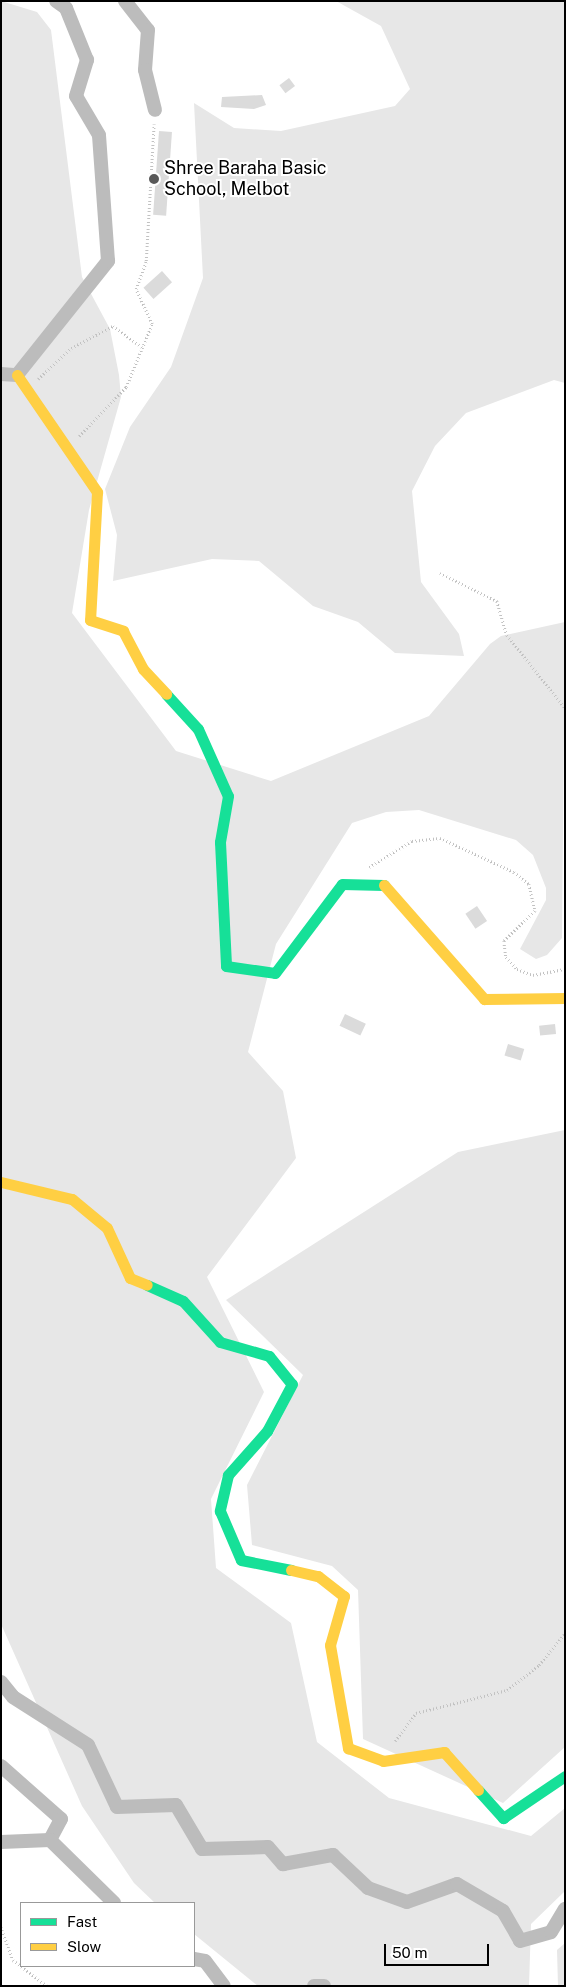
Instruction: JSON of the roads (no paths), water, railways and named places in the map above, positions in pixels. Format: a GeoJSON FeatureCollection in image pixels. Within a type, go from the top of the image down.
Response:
{"type":"FeatureCollection","features":[{"type":"Feature","properties":{"kind":"street"},"geometry":{"type":"LineString","coordinates":[[18,375],[108,261],[98,135],[76,96],[87,60],[66,8],[56,1]]}},
{"type":"Feature","properties":{"kind":"street"},"geometry":{"type":"LineString","coordinates":[[125,1],[148,30],[145,70],[155,110]]}},
{"type":"Feature","properties":{"kind":"street"},"geometry":{"type":"LineString","coordinates":[[1,374],[18,375]]}},
{"type":"Feature","properties":{"kind":"street"},"geometry":{"type":"LineString","coordinates":[[18,375],[97,492],[90,620],[123,631],[143,669],[198,729],[228,796],[220,842],[226,966],[275,972],[342,884],[384,885],[484,999],[565,998]]}},
{"type":"Feature","properties":{"kind":"street"},"geometry":{"type":"LineString","coordinates":[[1,1182],[72,1198],[107,1228],[130,1278],[183,1301],[220,1342],[269,1356],[292,1384],[267,1431],[228,1475],[220,1511],[240,1560],[318,1576],[344,1596],[330,1645],[348,1748],[383,1761],[444,1752],[503,1818],[565,1776]]}},
{"type":"Feature","properties":{"kind":"street"},"geometry":{"type":"LineString","coordinates":[[1,1682],[12,1697],[88,1745],[117,1808],[176,1805],[202,1849],[268,1847],[283,1864],[334,1855],[368,1888],[407,1902],[457,1884],[503,1911],[520,1940],[550,1932],[565,1909]]}},
{"type":"Feature","properties":{"kind":"street"},"geometry":{"type":"LineString","coordinates":[[1,1766],[61,1819],[50,1840]]}},
{"type":"Feature","properties":{"kind":"street"},"geometry":{"type":"LineString","coordinates":[[1,1842],[50,1840],[113,1902]]}},
{"type":"Feature","properties":{"kind":"street"},"geometry":{"type":"LineString","coordinates":[[195,1958],[205,1961],[224,1986]]}},
{"type":"Feature","properties":{"kind":"street"},"geometry":{"type":"LineString","coordinates":[[314,1986],[324,1986]]}},
{"type":"Feature","properties":{"kind":"place","name":"Shree Baraha Basic School, Melbot"},"geometry":{"type":"Point","coordinates":[154,179]}}]}
